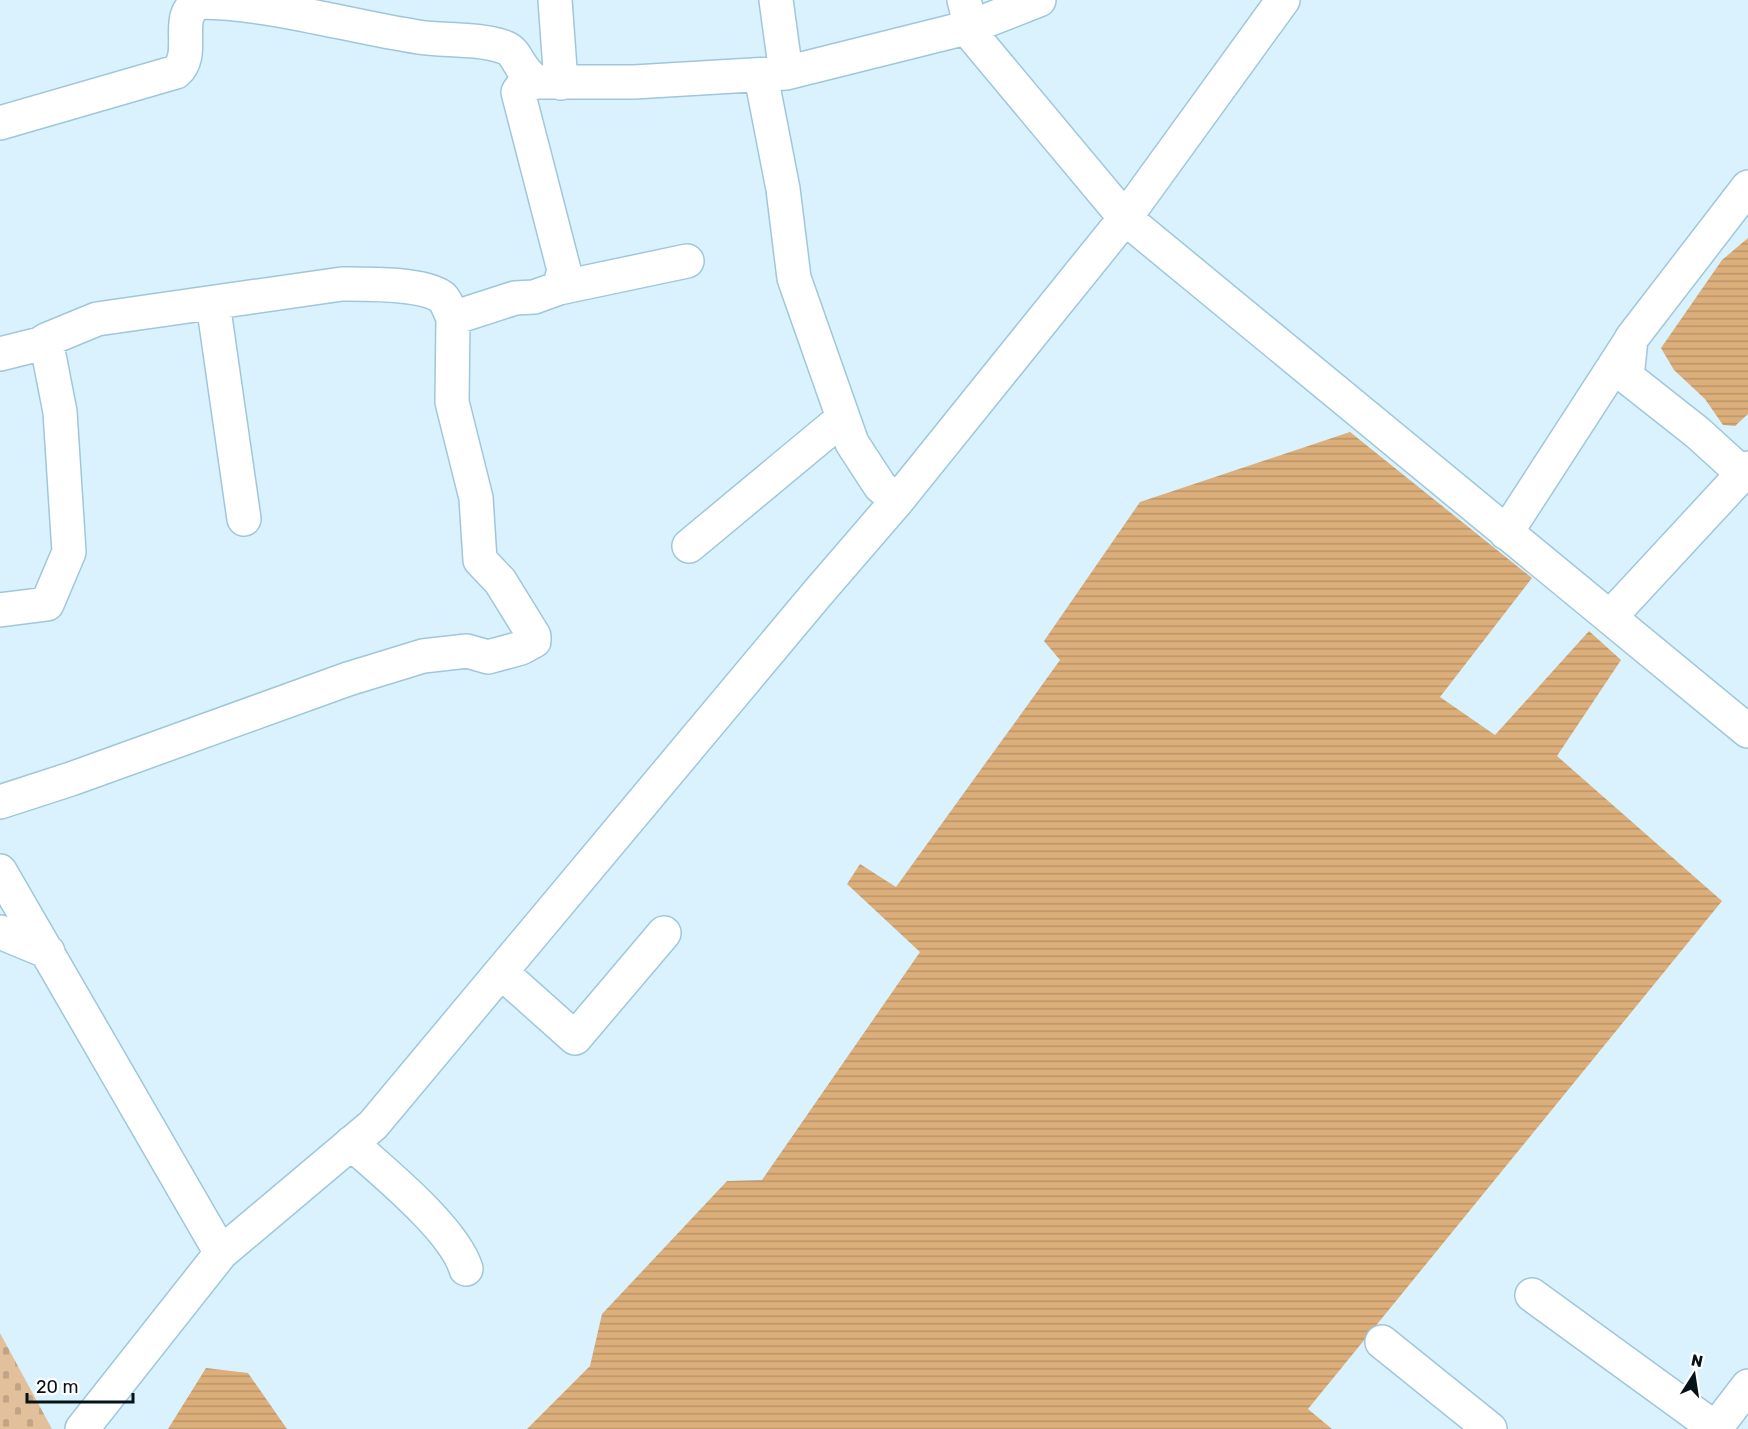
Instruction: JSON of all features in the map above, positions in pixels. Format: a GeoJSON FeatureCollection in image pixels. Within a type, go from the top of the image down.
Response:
{"type":"FeatureCollection","features":[{"type":"Feature","properties":{"kind":"street"},"geometry":{"type":"LineString","coordinates":[[549,83],[555,0]]}},
{"type":"Feature","properties":{"kind":"street"},"geometry":{"type":"LineString","coordinates":[[776,0],[773,74],[783,189],[794,278],[852,443],[880,486],[897,501]]}},
{"type":"Feature","properties":{"kind":"street"},"geometry":{"type":"LineString","coordinates":[[559,288],[564,270],[561,253],[518,92],[523,85],[773,74],[967,13],[1039,0]]}},
{"type":"Feature","properties":{"kind":"street"},"geometry":{"type":"LineString","coordinates":[[82,1429],[221,1253],[373,1125],[897,501],[1125,218],[1282,0]]}},
{"type":"Feature","properties":{"kind":"street"},"geometry":{"type":"LineString","coordinates":[[0,123],[176,72],[182,67],[185,59],[186,13],[193,4],[201,2],[258,8],[440,40],[502,46],[512,52],[522,71],[549,83]]}},
{"type":"Feature","properties":{"kind":"street"},"geometry":{"type":"LineString","coordinates":[[967,13],[973,36],[1125,218],[1748,731]]}},
{"type":"Feature","properties":{"kind":"street"},"geometry":{"type":"LineString","coordinates":[[1506,532],[1631,339],[1748,187]]}},
{"type":"Feature","properties":{"kind":"street"},"geometry":{"type":"LineString","coordinates":[[453,318],[515,298],[534,297],[559,288],[687,261]]}},
{"type":"Feature","properties":{"kind":"street"},"geometry":{"type":"LineString","coordinates":[[0,354],[40,344],[97,319],[342,284],[372,284],[432,293],[443,298],[453,318],[452,402],[476,498],[480,560],[500,581],[534,636],[534,641],[521,648],[488,657],[467,651],[448,651],[412,659],[348,679],[82,775],[0,802]]}},
{"type":"Feature","properties":{"kind":"street"},"geometry":{"type":"LineString","coordinates":[[213,303],[244,519]]}},
{"type":"Feature","properties":{"kind":"street"},"geometry":{"type":"LineString","coordinates":[[1610,618],[1745,471],[1627,377],[1631,339]]}},
{"type":"Feature","properties":{"kind":"street"},"geometry":{"type":"LineString","coordinates":[[0,610],[46,604],[69,552],[60,412],[46,340]]}},
{"type":"Feature","properties":{"kind":"street"},"geometry":{"type":"LineString","coordinates":[[689,546],[843,418]]}},
{"type":"Feature","properties":{"kind":"street"},"geometry":{"type":"LineString","coordinates":[[0,872],[221,1253]]}},
{"type":"Feature","properties":{"kind":"street"},"geometry":{"type":"LineString","coordinates":[[0,932],[48,952]]}},
{"type":"Feature","properties":{"kind":"street"},"geometry":{"type":"LineString","coordinates":[[501,972],[575,1038],[663,933]]}},
{"type":"Feature","properties":{"kind":"street"},"geometry":{"type":"LineString","coordinates":[[351,1143],[412,1198],[462,1256],[466,1269]]}},
{"type":"Feature","properties":{"kind":"street"},"geometry":{"type":"LineString","coordinates":[[1532,1295],[1715,1428],[1748,1386]]}},
{"type":"Feature","properties":{"kind":"street"},"geometry":{"type":"LineString","coordinates":[[1382,1342],[1490,1429]]}},
{"type":"Feature","properties":{"kind":"green space"},"geometry":{"type":"Polygon","coordinates":[[[0,1333],[52,1429],[0,1429],[0,1333]]]}},
{"type":"Feature","properties":{"kind":"shaded area"},"geometry":{"type":"Polygon","coordinates":[[[1748,238],[1748,414],[1735,426],[1723,425],[1705,399],[1674,370],[1661,348],[1722,260],[1748,238]]]}},
{"type":"Feature","properties":{"kind":"shaded area"},"geometry":{"type":"Polygon","coordinates":[[[1350,432],[1532,578],[1440,697],[1495,735],[1589,631],[1621,660],[1557,756],[1722,901],[1308,1409],[1332,1429],[527,1429],[590,1366],[602,1314],[727,1181],[762,1180],[920,952],[847,884],[860,864],[896,887],[1060,660],[1044,641],[1140,502],[1350,432]]]}},
{"type":"Feature","properties":{"kind":"shaded area"},"geometry":{"type":"Polygon","coordinates":[[[206,1368],[248,1373],[287,1429],[168,1429],[206,1368]]]}}]}
